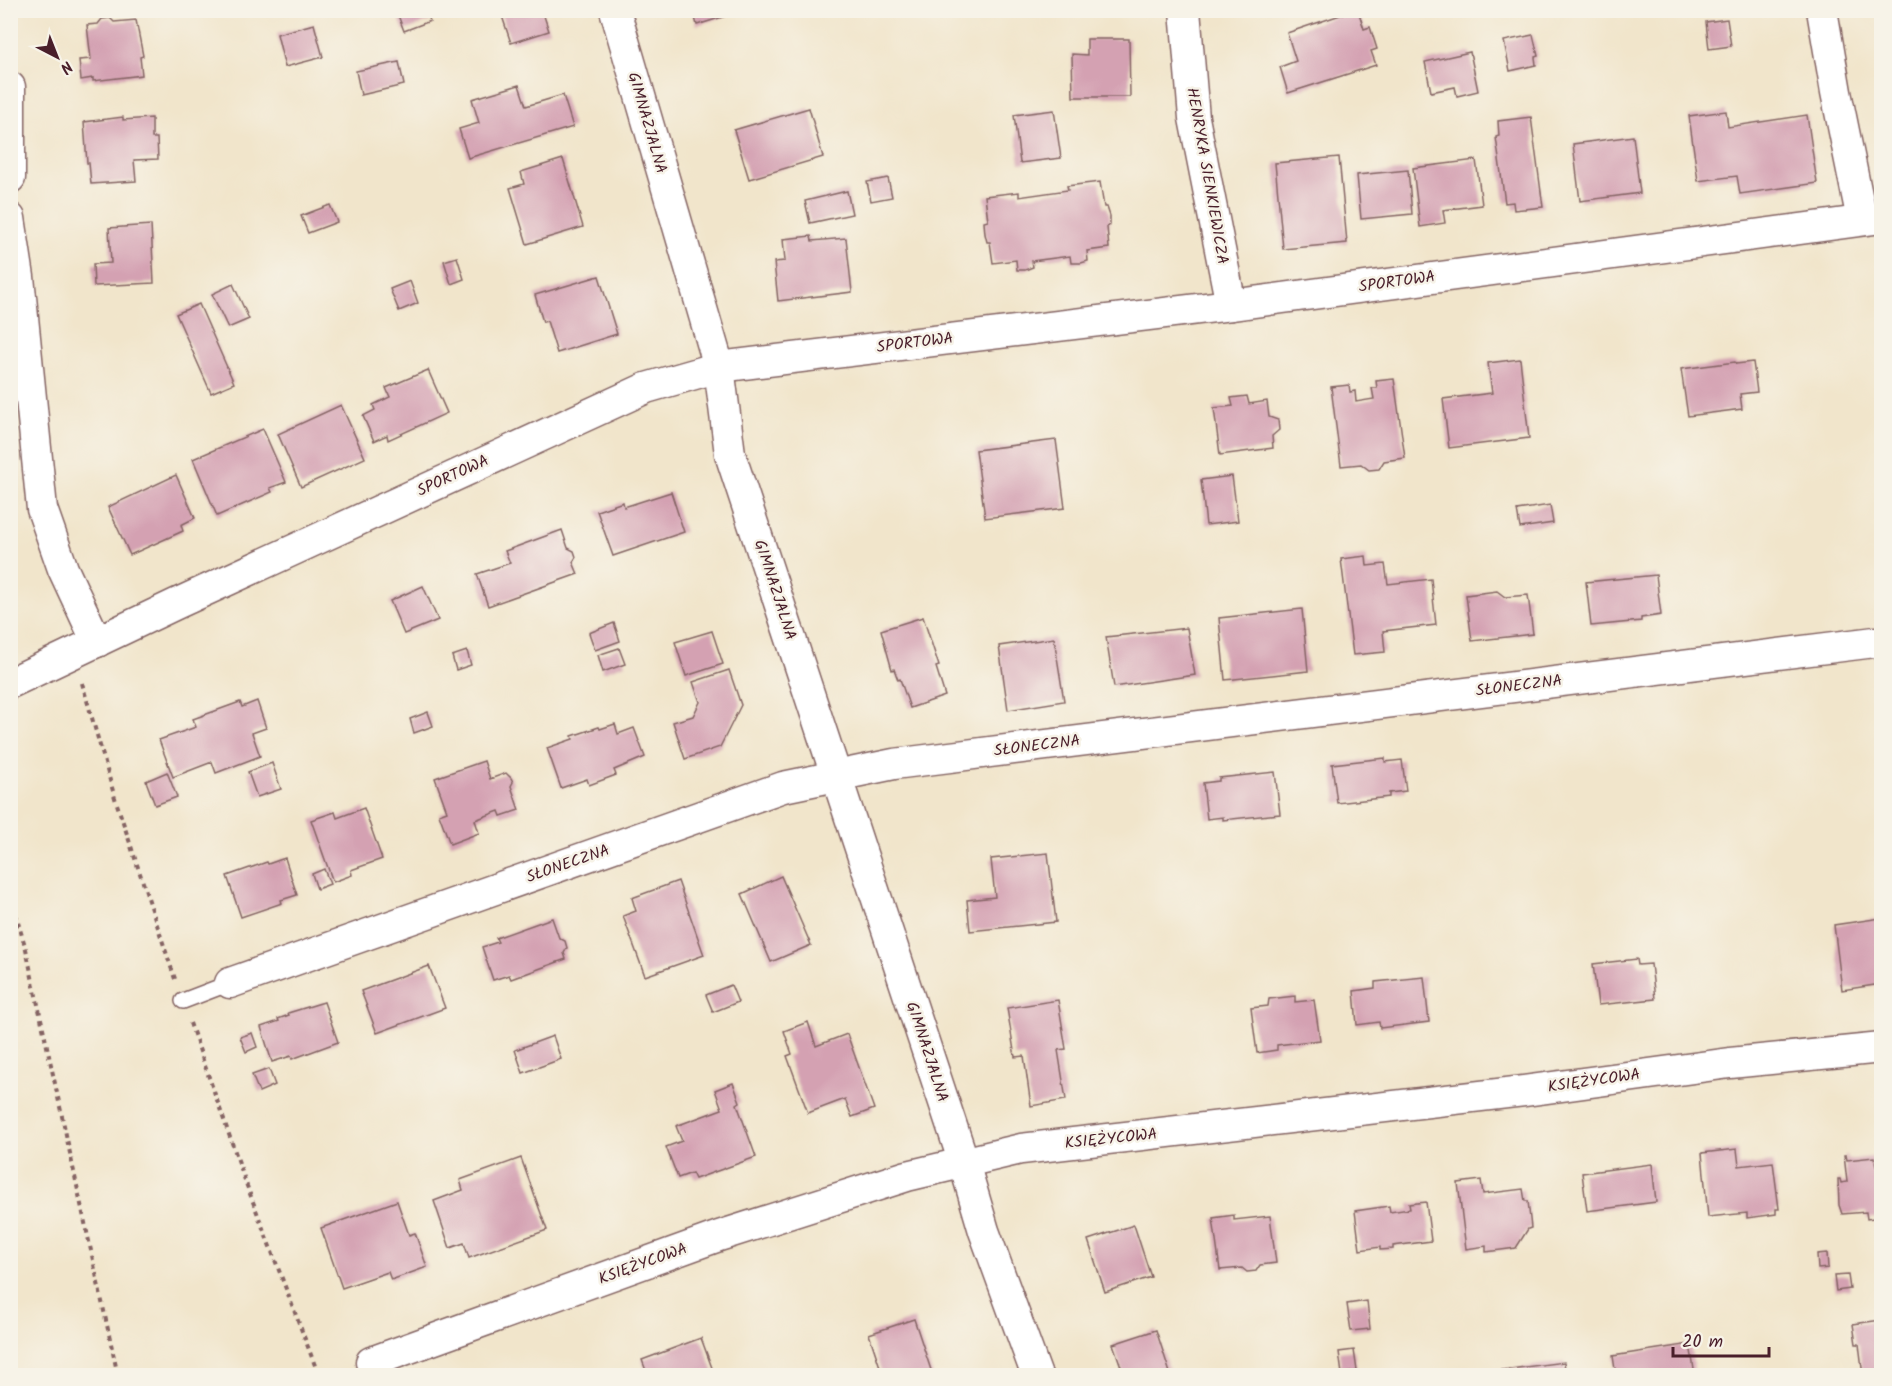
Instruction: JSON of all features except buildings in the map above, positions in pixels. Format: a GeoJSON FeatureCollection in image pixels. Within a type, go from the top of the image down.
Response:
{"type":"FeatureCollection","features":[{"type":"Feature","properties":{"kind":"street","name":"GIMNAZJALNA"},"geometry":{"type":"LineString","coordinates":[[615,10],[718,367],[730,454],[964,1163],[984,1231],[1037,1376]]}},
{"type":"Feature","properties":{"kind":"street","name":"HENRYKA SIENKIEWICZA"},"geometry":{"type":"LineString","coordinates":[[1185,10],[1194,118],[1231,304]]}},
{"type":"Feature","properties":{"kind":"street"},"geometry":{"type":"LineString","coordinates":[[1822,10],[1872,219]]}},
{"type":"Feature","properties":{"kind":"street"},"geometry":{"type":"LineString","coordinates":[[10,87],[10,178]]}},
{"type":"Feature","properties":{"kind":"street"},"geometry":{"type":"LineString","coordinates":[[10,218],[20,289],[42,510],[63,569],[97,642]]}},
{"type":"Feature","properties":{"kind":"street","name":"SPORTOWA"},"geometry":{"type":"LineString","coordinates":[[10,683],[646,387],[718,367],[1231,304],[1872,219]]}},
{"type":"Feature","properties":{"kind":"street","name":"SŁONECZNA"},"geometry":{"type":"LineString","coordinates":[[230,983],[783,787],[836,776],[894,764],[1875,642]]}},
{"type":"Feature","properties":{"kind":"street","name":"KSIĘŻYCOWA"},"geometry":{"type":"LineString","coordinates":[[371,1362],[719,1236],[907,1176],[1021,1149],[1524,1091],[1730,1063],[1881,1048]]}},
{"type":"Feature","properties":{"kind":"lane"},"geometry":{"type":"LineString","coordinates":[[183,1001],[230,983]]}},
{"type":"Feature","properties":{"kind":"path"},"geometry":{"type":"LineString","coordinates":[[10,896],[26,949],[118,1376]]}}]}
